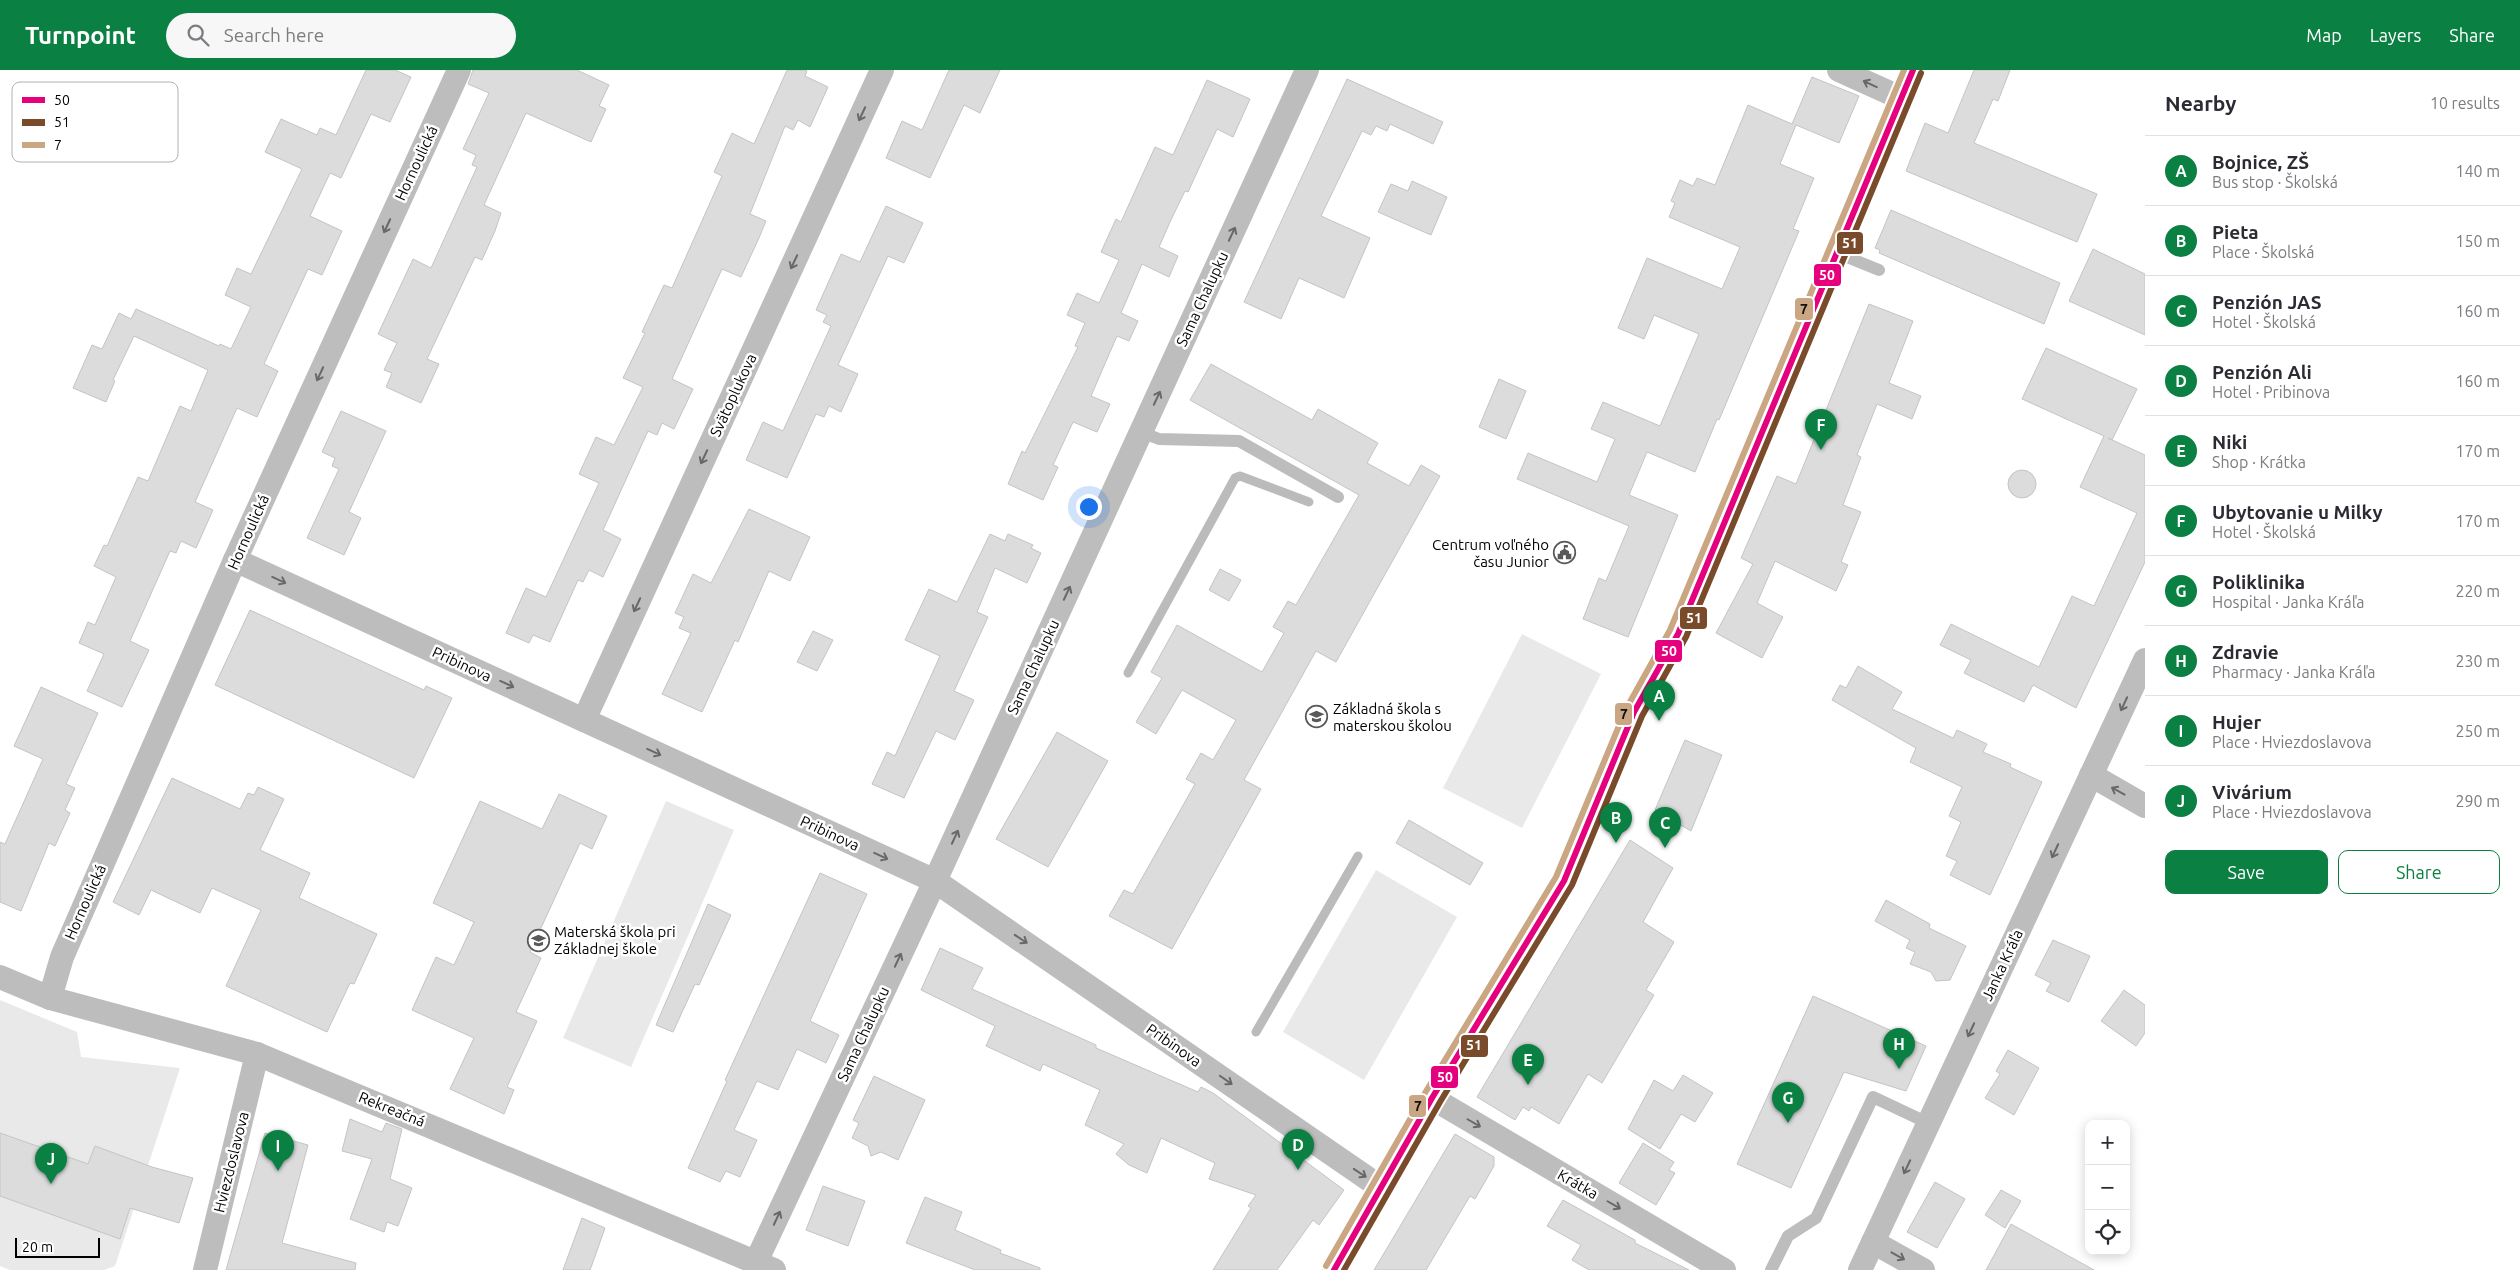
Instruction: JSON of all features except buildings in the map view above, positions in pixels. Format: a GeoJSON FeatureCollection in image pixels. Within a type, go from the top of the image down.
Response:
{"type":"FeatureCollection","features":[{"type":"Feature","properties":{"kind":"street","name":"Hornoulická"},"geometry":{"type":"LineString","coordinates":[[50,998],[62,956],[235,560],[459,70]]}},
{"type":"Feature","properties":{"kind":"street","name":"Svätoplukova"},"geometry":{"type":"LineString","coordinates":[[584,720],[882,70]]}},
{"type":"Feature","properties":{"kind":"street","name":"Sama Chalupku"},"geometry":{"type":"LineString","coordinates":[[765,1266],[935,881],[1307,70]]}},
{"type":"Feature","properties":{"kind":"street"},"geometry":{"type":"LineString","coordinates":[[1839,70],[1901,98]]}},
{"type":"Feature","properties":{"kind":"street"},"geometry":{"type":"LineString","coordinates":[[1334,1270],[1432,1098],[1564,881],[1634,712],[1678,634],[1913,70]]}},
{"type":"Feature","properties":{"kind":"street","name":"Pribinova"},"geometry":{"type":"LineString","coordinates":[[235,560],[935,881],[1380,1187]]}},
{"type":"Feature","properties":{"kind":"street","name":"Janka Kráľa"},"geometry":{"type":"LineString","coordinates":[[1860,1270],[2145,660]]}},
{"type":"Feature","properties":{"kind":"street"},"geometry":{"type":"LineString","coordinates":[[2091,775],[2145,806]]}},
{"type":"Feature","properties":{"kind":"street","name":"Rekreačná"},"geometry":{"type":"LineString","coordinates":[[0,977],[50,998],[258,1054],[765,1266]]}},
{"type":"Feature","properties":{"kind":"street","name":"Hviezdoslavova"},"geometry":{"type":"LineString","coordinates":[[205,1270],[258,1054]]}},
{"type":"Feature","properties":{"kind":"street","name":"Krátka"},"geometry":{"type":"LineString","coordinates":[[1432,1098],[1724,1270]]}},
{"type":"Feature","properties":{"kind":"street"},"geometry":{"type":"LineString","coordinates":[[1873,1242],[1923,1270]]}},
{"type":"Feature","properties":{"kind":"lane"},"geometry":{"type":"LineString","coordinates":[[1837,253],[1878,270]]}},
{"type":"Feature","properties":{"kind":"lane"},"geometry":{"type":"LineString","coordinates":[[1141,432],[1159,440],[1239,441],[1338,497]]}},
{"type":"Feature","properties":{"kind":"lane"},"geometry":{"type":"LineString","coordinates":[[1771,1270],[1788,1236],[1816,1218],[1873,1097],[1928,1122]]}},
{"type":"Feature","properties":{"kind":"shaded area"},"geometry":{"type":"Polygon","coordinates":[[[1522,634],[1601,674],[1522,828],[1443,788],[1522,634]]]}},
{"type":"Feature","properties":{"kind":"shaded area"},"geometry":{"type":"Polygon","coordinates":[[[666,801],[734,830],[631,1067],[563,1038],[666,801]]]}},
{"type":"Feature","properties":{"kind":"shaded area"},"geometry":{"type":"Polygon","coordinates":[[[1376,870],[1457,917],[1364,1080],[1283,1032],[1376,870]]]}},
{"type":"Feature","properties":{"kind":"shaded area"},"geometry":{"type":"Polygon","coordinates":[[[0,1000],[77,1032],[81,1057],[180,1068],[115,1266],[104,1270],[10,1270],[0,1266],[0,1000]]]}},
{"type":"Feature","properties":{"kind":"waterway"},"geometry":{"type":"LineString","coordinates":[[1128,673],[1235,478],[1240,476],[1309,502]]}},
{"type":"Feature","properties":{"kind":"waterway"},"geometry":{"type":"LineString","coordinates":[[1256,1032],[1358,856]]}},
{"type":"Feature","properties":{"kind":"transit line","name":"7"},"geometry":{"type":"LineString","coordinates":[[1326,1266],[1425,1093],[1556,877],[1626,709],[1670,630],[1904,70]]}},
{"type":"Feature","properties":{"kind":"transit line","name":"50"},"geometry":{"type":"LineString","coordinates":[[1334,1270],[1432,1098],[1564,881],[1634,712],[1678,634],[1913,70]]}},
{"type":"Feature","properties":{"kind":"transit line","name":"51"},"geometry":{"type":"LineString","coordinates":[[1344,1270],[1440,1102],[1572,885],[1642,716],[1686,637],[1921,73]]}},
{"type":"Feature","properties":{"kind":"place","name":"Ubytovanie u Milky"},"geometry":{"type":"Point","coordinates":[1821,450]}},
{"type":"Feature","properties":{"kind":"place","name":"Centrum voľného času Junior"},"geometry":{"type":"Point","coordinates":[1565,553]}},
{"type":"Feature","properties":{"kind":"place","name":"Základná škola s materskou školou"},"geometry":{"type":"Point","coordinates":[1317,717]}},
{"type":"Feature","properties":{"kind":"place","name":"Bojnice, ZŠ"},"geometry":{"type":"Point","coordinates":[1659,721]}},
{"type":"Feature","properties":{"kind":"place","name":"Pieta"},"geometry":{"type":"Point","coordinates":[1616,843]}},
{"type":"Feature","properties":{"kind":"place","name":"Penzión JAS"},"geometry":{"type":"Point","coordinates":[1665,848]}},
{"type":"Feature","properties":{"kind":"place","name":"Materská škola pri Základnej škole"},"geometry":{"type":"Point","coordinates":[538,940]}},
{"type":"Feature","properties":{"kind":"place","name":"Zdravie"},"geometry":{"type":"Point","coordinates":[1899,1069]}},
{"type":"Feature","properties":{"kind":"place","name":"Niki"},"geometry":{"type":"Point","coordinates":[1528,1085]}},
{"type":"Feature","properties":{"kind":"place","name":"Poliklinika"},"geometry":{"type":"Point","coordinates":[1788,1123]}},
{"type":"Feature","properties":{"kind":"place","name":"Penzión Ali"},"geometry":{"type":"Point","coordinates":[1298,1170]}},
{"type":"Feature","properties":{"kind":"place","name":"Hujer"},"geometry":{"type":"Point","coordinates":[278,1171]}},
{"type":"Feature","properties":{"kind":"place","name":"Vivárium"},"geometry":{"type":"Point","coordinates":[51,1184]}}]}
